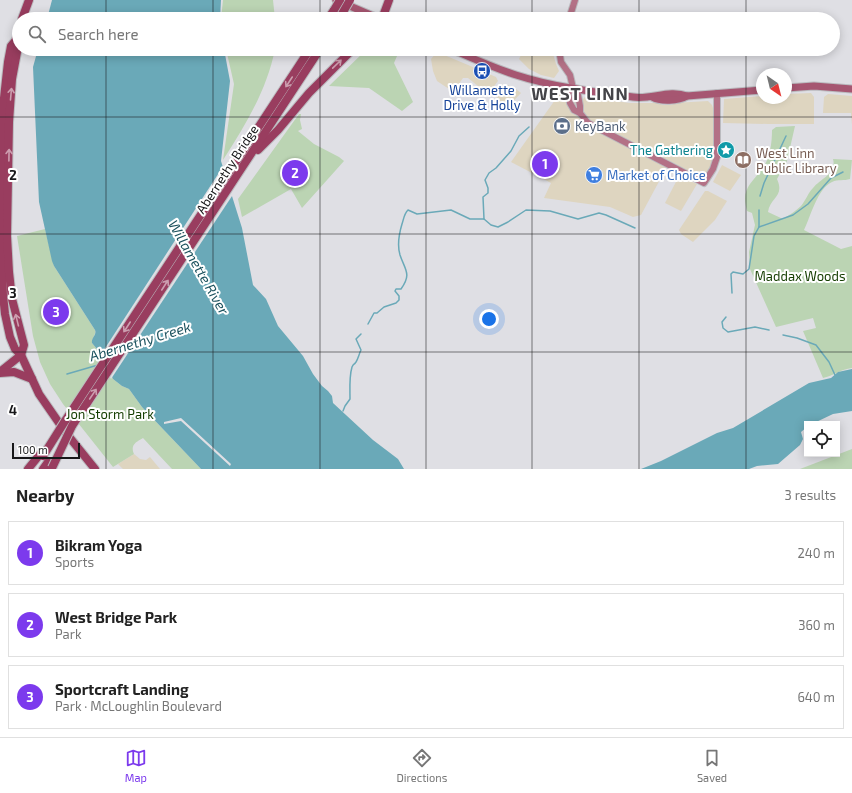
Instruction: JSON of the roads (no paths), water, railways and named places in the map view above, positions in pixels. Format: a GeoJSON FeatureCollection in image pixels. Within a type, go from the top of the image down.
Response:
{"type":"FeatureCollection","features":[{"type":"Feature","properties":{"kind":"highway"},"geometry":{"type":"LineString","coordinates":[[24,12],[27,0]]}},
{"type":"Feature","properties":{"kind":"highway"},"geometry":{"type":"LineString","coordinates":[[333,12],[339,0],[350,3],[344,12]]}},
{"type":"Feature","properties":{"kind":"highway"},"geometry":{"type":"LineString","coordinates":[[384,12],[390,0]]}},
{"type":"Feature","properties":{"kind":"highway"},"geometry":{"type":"LineString","coordinates":[[12,45],[7,70],[2,116],[3,208],[1,278],[9,331],[15,349],[21,355],[39,394],[95,469]]}},
{"type":"Feature","properties":{"kind":"highway","name":"Abernethy Bridge"},"geometry":{"type":"LineString","coordinates":[[46,463],[68,424],[305,56]]}},
{"type":"Feature","properties":{"kind":"highway","name":"Abernethy Bridge"},"geometry":{"type":"LineString","coordinates":[[68,424],[244,166],[315,56]]}},
{"type":"Feature","properties":{"kind":"highway"},"geometry":{"type":"LineString","coordinates":[[244,166],[278,130],[309,93],[346,56]]}},
{"type":"Feature","properties":{"kind":"highway"},"geometry":{"type":"LineString","coordinates":[[0,372],[21,355],[24,345],[14,312],[3,208]]}},
{"type":"Feature","properties":{"kind":"highway"},"geometry":{"type":"LineString","coordinates":[[0,366],[10,358],[21,355]]}},
{"type":"Feature","properties":{"kind":"highway"},"geometry":{"type":"LineString","coordinates":[[0,372],[14,372],[32,379]]}},
{"type":"Feature","properties":{"kind":"highway"},"geometry":{"type":"LineString","coordinates":[[28,469],[46,463]]}},
{"type":"Feature","properties":{"kind":"highway"},"geometry":{"type":"LineString","coordinates":[[35,469],[46,463]]}},
{"type":"Feature","properties":{"kind":"main road"},"geometry":{"type":"LineString","coordinates":[[350,3],[367,12]]}},
{"type":"Feature","properties":{"kind":"main road"},"geometry":{"type":"LineString","coordinates":[[468,56],[518,76],[573,88],[636,98],[652,97],[658,94],[681,94],[687,96],[756,90]]}},
{"type":"Feature","properties":{"kind":"main road"},"geometry":{"type":"LineString","coordinates":[[792,88],[814,86],[852,89]]}},
{"type":"Feature","properties":{"kind":"street"},"geometry":{"type":"LineString","coordinates":[[571,12],[575,0]]}},
{"type":"Feature","properties":{"kind":"street"},"geometry":{"type":"LineString","coordinates":[[560,56],[561,62],[571,76],[573,88],[578,95],[580,113],[586,122],[591,126],[704,183],[713,168],[717,157],[717,93]]}},
{"type":"Feature","properties":{"kind":"street"},"geometry":{"type":"LineString","coordinates":[[573,88],[568,93],[568,98],[574,110],[580,113]]}},
{"type":"Feature","properties":{"kind":"water"},"geometry":{"type":"Polygon","coordinates":[[[52,0],[221,0],[220,12],[49,12],[52,0]]]}},
{"type":"Feature","properties":{"kind":"water","name":"Willamette River"},"geometry":{"type":"Polygon","coordinates":[[[36,56],[225,56],[230,81],[221,161],[242,228],[253,285],[266,299],[278,326],[303,356],[322,386],[332,396],[333,403],[373,440],[398,459],[404,469],[201,469],[142,407],[129,389],[113,379],[101,354],[92,343],[95,330],[52,261],[39,202],[33,67],[36,56]]]}},
{"type":"Feature","properties":{"kind":"water"},"geometry":{"type":"Polygon","coordinates":[[[852,369],[852,411],[833,414],[818,421],[804,421],[804,430],[801,432],[803,439],[800,445],[778,464],[757,466],[749,469],[641,469],[661,461],[717,433],[733,428],[809,383],[831,378],[838,372],[852,369]]]}},
{"type":"Feature","properties":{"kind":"waterway"},"geometry":{"type":"LineString","coordinates":[[368,324],[374,313],[377,313],[384,307],[396,303],[399,300],[399,296],[395,291],[396,289],[401,289],[407,276],[399,251],[399,236],[404,216],[408,210],[417,214],[451,210],[470,219],[484,219],[483,197],[488,193],[485,180],[489,173],[496,168],[511,151],[519,136],[529,127]]}},
{"type":"Feature","properties":{"kind":"waterway"},"geometry":{"type":"LineString","coordinates":[[760,196],[764,183],[786,136]]}},
{"type":"Feature","properties":{"kind":"waterway"},"geometry":{"type":"LineString","coordinates":[[759,227],[793,215],[808,204],[831,178],[843,172]]}},
{"type":"Feature","properties":{"kind":"waterway"},"geometry":{"type":"LineString","coordinates":[[484,219],[491,225],[498,227],[526,210],[550,211],[578,219],[599,213],[635,228]]}},
{"type":"Feature","properties":{"kind":"waterway"},"geometry":{"type":"LineString","coordinates":[[732,293],[731,274],[733,272],[743,274],[749,269],[754,236],[759,227],[759,210]]}},
{"type":"Feature","properties":{"kind":"waterway"},"geometry":{"type":"LineString","coordinates":[[726,317],[722,322],[723,328],[728,332],[755,327],[769,330]]}},
{"type":"Feature","properties":{"kind":"waterway"},"geometry":{"type":"LineString","coordinates":[[343,411],[350,399],[351,371],[361,350],[356,339],[361,334]]}},
{"type":"Feature","properties":{"kind":"waterway"},"geometry":{"type":"LineString","coordinates":[[783,335],[816,345],[829,362],[835,375]]}},
{"type":"Feature","properties":{"kind":"waterway","name":"Abernethy Creek"},"geometry":{"type":"LineString","coordinates":[[67,374],[98,365]]}},
{"type":"Feature","properties":{"kind":"place","name":"Willamette Drive & Holly"},"geometry":{"type":"Point","coordinates":[482,71]}},
{"type":"Feature","properties":{"kind":"place","name":"KeyBank"},"geometry":{"type":"Point","coordinates":[562,126]}},
{"type":"Feature","properties":{"kind":"place","name":"The Gathering"},"geometry":{"type":"Point","coordinates":[726,150]}},
{"type":"Feature","properties":{"kind":"place","name":"West Linn Public Library"},"geometry":{"type":"Point","coordinates":[743,160]}},
{"type":"Feature","properties":{"kind":"place","name":"Bikram Yoga"},"geometry":{"type":"Point","coordinates":[545,164]}},
{"type":"Feature","properties":{"kind":"place","name":"West Bridge Park"},"geometry":{"type":"Point","coordinates":[295,173]}},
{"type":"Feature","properties":{"kind":"place","name":"Market of Choice"},"geometry":{"type":"Point","coordinates":[594,175]}},
{"type":"Feature","properties":{"kind":"place","name":"Sportcraft Landing"},"geometry":{"type":"Point","coordinates":[56,312]}},
{"type":"Feature","properties":{"kind":"district","name":"WEST LINN"},"geometry":{"type":"Point","coordinates":[580,93]}},
{"type":"Feature","properties":{"kind":"park label","name":"Maddax Woods"},"geometry":{"type":"Point","coordinates":[800,276]}},
{"type":"Feature","properties":{"kind":"park label","name":"Jon Storm Park"},"geometry":{"type":"Point","coordinates":[110,414]}}]}
